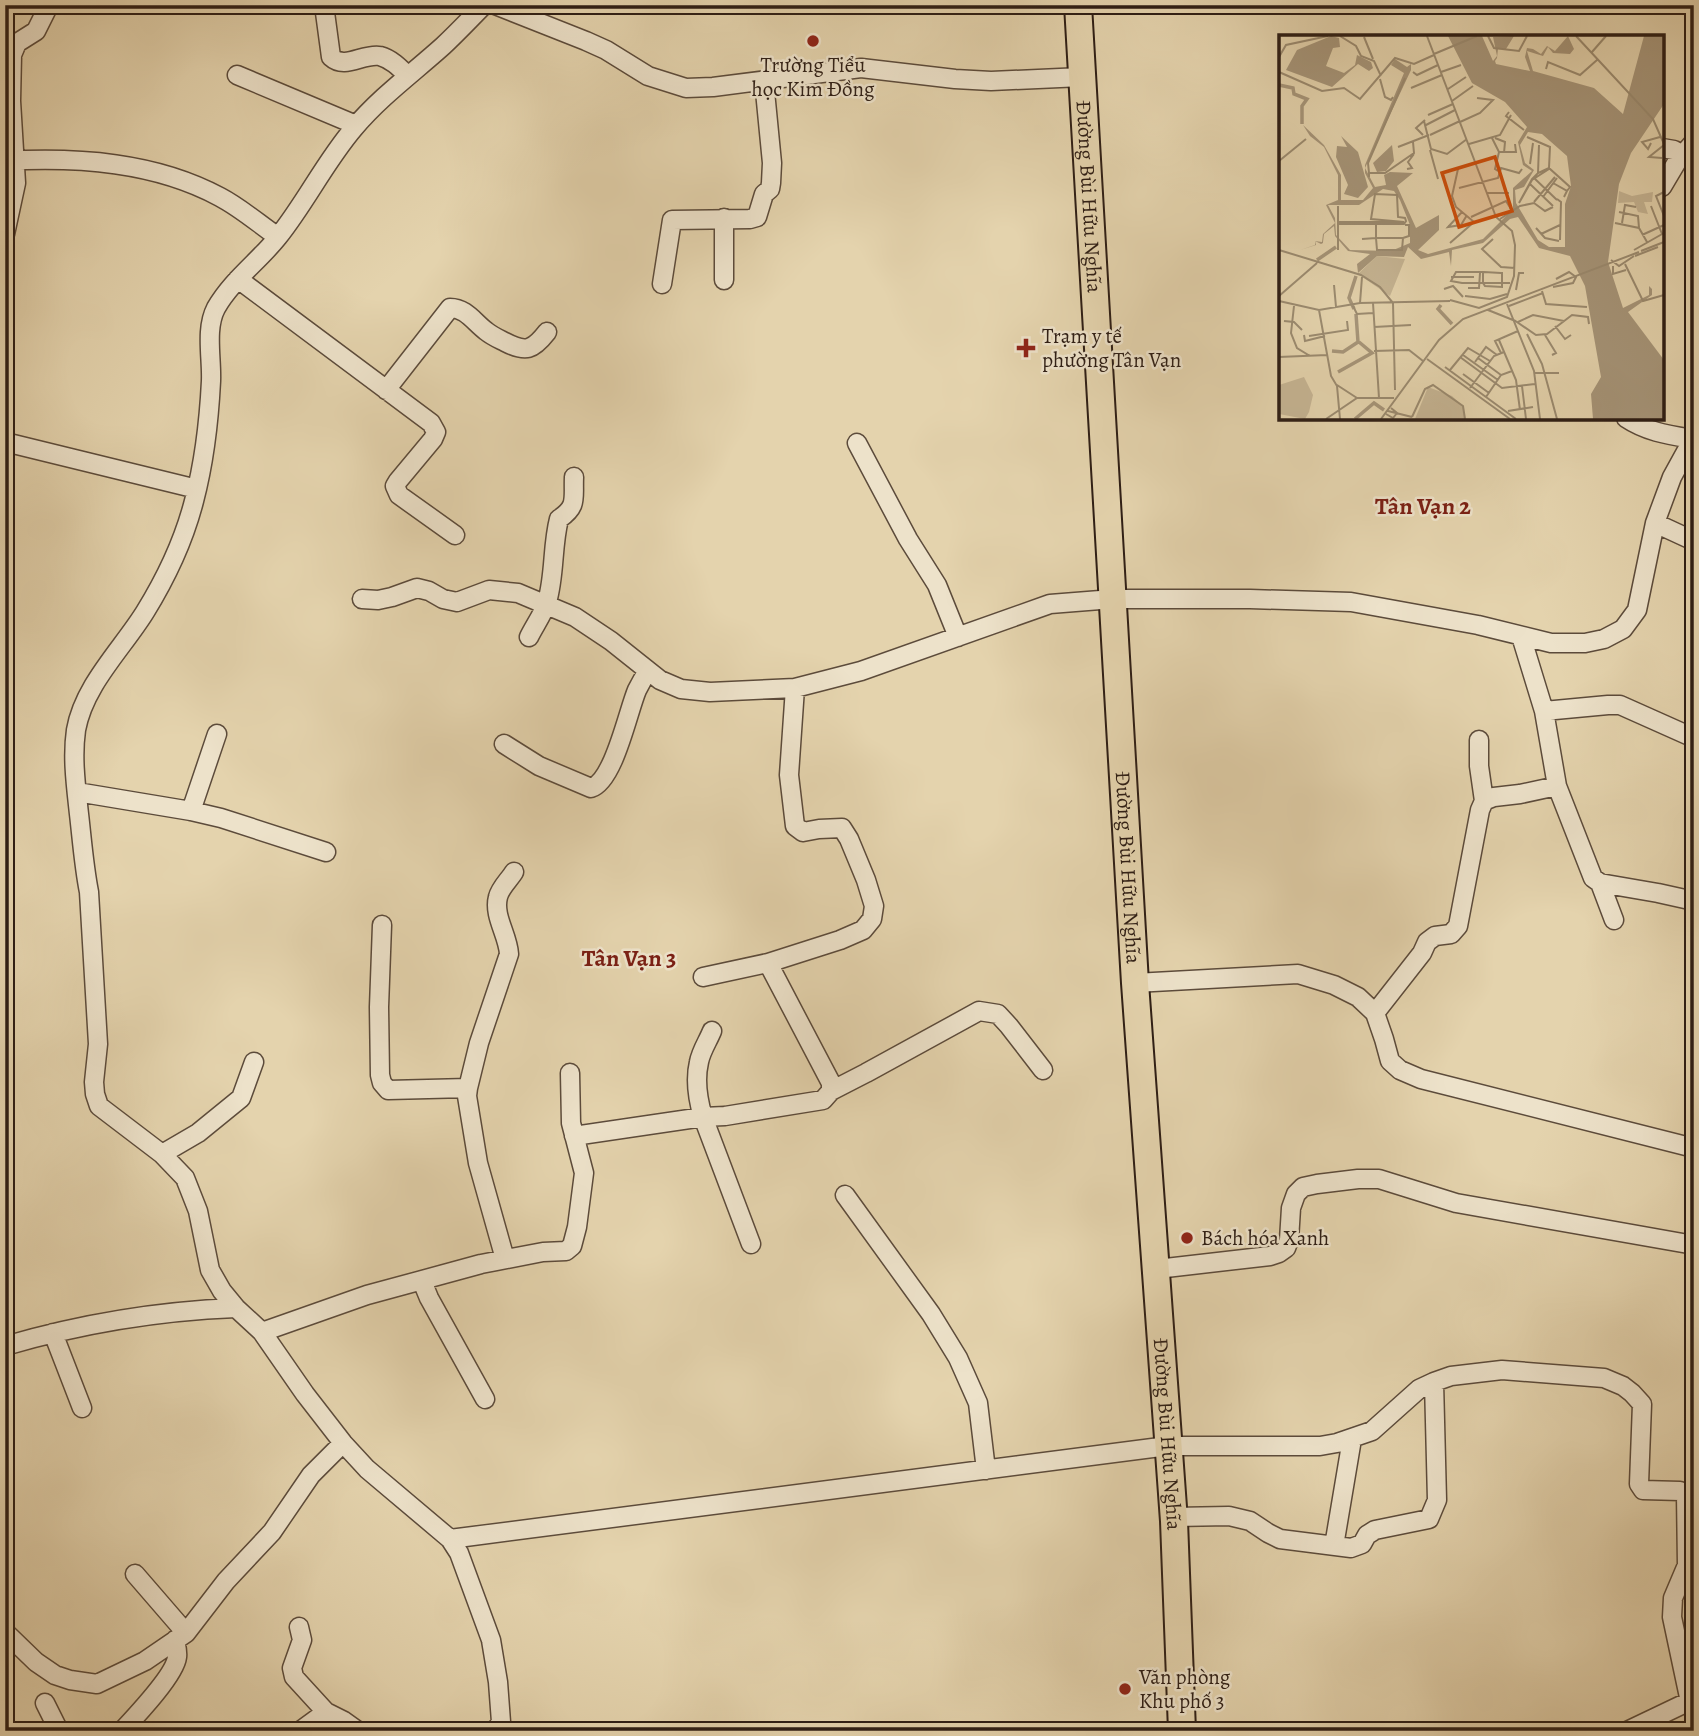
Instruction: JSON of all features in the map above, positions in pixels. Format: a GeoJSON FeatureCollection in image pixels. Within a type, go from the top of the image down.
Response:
{"type":"FeatureCollection","features":[{"type":"Feature","properties":{"kind":"main road","name":"Đường Bùi Hữu Nghĩa"},"geometry":{"type":"LineString","coordinates":[[1078,5],[1135,983],[1174,1517],[1182,1731]]}},
{"type":"Feature","properties":{"kind":"street"},"geometry":{"type":"LineString","coordinates":[[5,234],[16,183],[11,160],[12,55],[17,43],[36,31],[49,5]]}},
{"type":"Feature","properties":{"kind":"street"},"geometry":{"type":"LineString","coordinates":[[324,5],[331,58],[340,63],[371,56],[381,57],[394,63],[407,75]]}},
{"type":"Feature","properties":{"kind":"street"},"geometry":{"type":"LineString","coordinates":[[484,5],[356,125],[278,237],[238,279],[214,311],[209,340],[211,379],[205,445],[194,501],[168,571],[145,612],[94,686],[82,709],[76,729],[74,759],[89,892],[98,1044],[94,1082],[99,1106],[162,1154],[185,1178],[198,1211],[210,1270],[222,1291],[262,1332],[343,1443],[367,1469],[450,1539],[459,1553],[491,1640],[498,1682],[500,1722],[495,1731]]}},
{"type":"Feature","properties":{"kind":"street"},"geometry":{"type":"LineString","coordinates":[[495,5],[606,50],[648,76],[686,88],[860,68],[991,81],[1082,77]]}},
{"type":"Feature","properties":{"kind":"street"},"geometry":{"type":"LineString","coordinates":[[237,75],[356,125]]}},
{"type":"Feature","properties":{"kind":"street"},"geometry":{"type":"LineString","coordinates":[[662,284],[672,220],[757,217],[764,194],[771,183],[772,163],[764,81]]}},
{"type":"Feature","properties":{"kind":"street"},"geometry":{"type":"LineString","coordinates":[[1664,148],[1688,148]]}},
{"type":"Feature","properties":{"kind":"street"},"geometry":{"type":"LineString","coordinates":[[1664,184],[1688,148]]}},
{"type":"Feature","properties":{"kind":"street"},"geometry":{"type":"LineString","coordinates":[[11,160],[70,160],[141,168],[175,178],[220,197],[278,237]]}},
{"type":"Feature","properties":{"kind":"street"},"geometry":{"type":"LineString","coordinates":[[724,218],[724,280]]}},
{"type":"Feature","properties":{"kind":"street"},"geometry":{"type":"LineString","coordinates":[[238,279],[431,422],[436,432],[433,439],[396,486],[399,495],[455,535]]}},
{"type":"Feature","properties":{"kind":"street"},"geometry":{"type":"LineString","coordinates":[[386,390],[450,308],[458,308],[488,333],[519,349],[529,349],[547,332]]}},
{"type":"Feature","properties":{"kind":"street"},"geometry":{"type":"LineString","coordinates":[[362,599],[378,600],[417,588],[457,601],[489,590],[518,593],[575,617],[611,641],[660,680],[681,689],[710,692],[795,688],[861,671],[1050,604],[1113,599],[1250,598],[1351,601],[1478,625],[1551,643],[1585,643],[1604,639],[1623,629],[1637,610],[1655,523],[1672,477],[1693,438],[1655,432],[1629,420]]}},
{"type":"Feature","properties":{"kind":"street"},"geometry":{"type":"LineString","coordinates":[[5,442],[197,489]]}},
{"type":"Feature","properties":{"kind":"street"},"geometry":{"type":"LineString","coordinates":[[858,443],[908,539],[937,585],[958,638]]}},
{"type":"Feature","properties":{"kind":"street"},"geometry":{"type":"LineString","coordinates":[[529,637],[546,604],[552,582],[556,529],[559,519],[570,511],[573,505],[573,477]]}},
{"type":"Feature","properties":{"kind":"street"},"geometry":{"type":"LineString","coordinates":[[1655,523],[1694,541]]}},
{"type":"Feature","properties":{"kind":"street"},"geometry":{"type":"LineString","coordinates":[[1521,636],[1544,711],[1557,786],[1593,878],[1600,883],[1694,901]]}},
{"type":"Feature","properties":{"kind":"street"},"geometry":{"type":"LineString","coordinates":[[504,744],[539,766],[591,788],[596,786],[611,765],[627,726],[637,690],[648,671]]}},
{"type":"Feature","properties":{"kind":"street"},"geometry":{"type":"LineString","coordinates":[[703,977],[768,963],[840,940],[863,930],[872,919],[874,906],[866,880],[842,828],[803,832],[795,826],[789,775],[795,688]]}},
{"type":"Feature","properties":{"kind":"street"},"geometry":{"type":"LineString","coordinates":[[1544,711],[1620,705],[1694,738]]}},
{"type":"Feature","properties":{"kind":"street"},"geometry":{"type":"LineString","coordinates":[[191,811],[217,733]]}},
{"type":"Feature","properties":{"kind":"street"},"geometry":{"type":"LineString","coordinates":[[1375,1013],[1422,953],[1427,942],[1435,936],[1451,934],[1458,926],[1484,800],[1479,766],[1479,740]]}},
{"type":"Feature","properties":{"kind":"street"},"geometry":{"type":"LineString","coordinates":[[1484,800],[1557,786]]}},
{"type":"Feature","properties":{"kind":"street"},"geometry":{"type":"LineString","coordinates":[[77,792],[191,811],[326,852]]}},
{"type":"Feature","properties":{"kind":"street"},"geometry":{"type":"LineString","coordinates":[[505,1259],[478,1163],[467,1097],[480,1043],[509,954],[497,906],[498,895],[514,872]]}},
{"type":"Feature","properties":{"kind":"street"},"geometry":{"type":"LineString","coordinates":[[1600,883],[1614,920]]}},
{"type":"Feature","properties":{"kind":"street"},"geometry":{"type":"LineString","coordinates":[[382,925],[379,1021],[382,1083],[388,1090],[468,1088]]}},
{"type":"Feature","properties":{"kind":"street"},"geometry":{"type":"LineString","coordinates":[[768,963],[831,1083],[831,1091]]}},
{"type":"Feature","properties":{"kind":"street"},"geometry":{"type":"LineString","coordinates":[[1135,983],[1298,974],[1334,985],[1358,997],[1375,1013],[1390,1061],[1400,1070],[1421,1079],[1694,1148]]}},
{"type":"Feature","properties":{"kind":"street"},"geometry":{"type":"LineString","coordinates":[[574,1136],[823,1100],[831,1091],[979,1011],[998,1014],[1043,1070]]}},
{"type":"Feature","properties":{"kind":"street"},"geometry":{"type":"LineString","coordinates":[[712,1031],[699,1060],[697,1076],[703,1117],[751,1244]]}},
{"type":"Feature","properties":{"kind":"street"},"geometry":{"type":"LineString","coordinates":[[162,1154],[198,1133],[241,1098],[254,1062]]}},
{"type":"Feature","properties":{"kind":"street"},"geometry":{"type":"LineString","coordinates":[[262,1332],[367,1295],[481,1264],[543,1252],[566,1251],[572,1246],[584,1173],[571,1124],[570,1073]]}},
{"type":"Feature","properties":{"kind":"street"},"geometry":{"type":"LineString","coordinates":[[1157,1269],[1279,1253],[1286,1248],[1289,1240],[1291,1208],[1296,1194],[1303,1188],[1317,1184],[1358,1179],[1379,1179],[1456,1202],[1694,1245]]}},
{"type":"Feature","properties":{"kind":"street"},"geometry":{"type":"LineString","coordinates":[[845,1195],[931,1314],[958,1358],[978,1403],[986,1470]]}},
{"type":"Feature","properties":{"kind":"street"},"geometry":{"type":"LineString","coordinates":[[422,1280],[429,1298],[485,1399]]}},
{"type":"Feature","properties":{"kind":"street"},"geometry":{"type":"LineString","coordinates":[[5,1346],[88,1326],[191,1310],[236,1308]]}},
{"type":"Feature","properties":{"kind":"street"},"geometry":{"type":"LineString","coordinates":[[53,1333],[82,1408]]}},
{"type":"Feature","properties":{"kind":"street"},"geometry":{"type":"LineString","coordinates":[[450,1539],[1168,1446],[1320,1446],[1372,1431],[1419,1389],[1451,1376],[1502,1370],[1604,1378],[1623,1386],[1642,1404],[1640,1487],[1643,1490],[1680,1491],[1686,1495],[1687,1565],[1673,1598],[1672,1617],[1692,1700],[1627,1731]]}},
{"type":"Feature","properties":{"kind":"street"},"geometry":{"type":"LineString","coordinates":[[1174,1517],[1229,1516],[1250,1521],[1280,1539],[1351,1548],[1362,1544],[1367,1535],[1376,1530],[1429,1520],[1437,1500],[1434,1382]]}},
{"type":"Feature","properties":{"kind":"street"},"geometry":{"type":"LineString","coordinates":[[1334,1546],[1352,1438]]}},
{"type":"Feature","properties":{"kind":"street"},"geometry":{"type":"LineString","coordinates":[[5,1632],[36,1662],[55,1675],[70,1680],[97,1684],[145,1661],[180,1636],[272,1532],[311,1475],[343,1443]]}},
{"type":"Feature","properties":{"kind":"street"},"geometry":{"type":"LineString","coordinates":[[122,1731],[138,1724],[174,1665],[180,1636],[135,1574]]}},
{"type":"Feature","properties":{"kind":"street"},"geometry":{"type":"LineString","coordinates":[[299,1627],[302,1640],[292,1668],[294,1677],[326,1712],[358,1731]]}},
{"type":"Feature","properties":{"kind":"street"},"geometry":{"type":"LineString","coordinates":[[45,1703],[59,1731]]}},
{"type":"Feature","properties":{"kind":"street"},"geometry":{"type":"LineString","coordinates":[[300,1731],[326,1712]]}},
{"type":"Feature","properties":{"kind":"place","name":"Trường Tiểu học Kim Đồng"},"geometry":{"type":"Point","coordinates":[813,41]}},
{"type":"Feature","properties":{"kind":"place","name":"Trạm y tế phường Tân Vạn"},"geometry":{"type":"Point","coordinates":[1026,348]}},
{"type":"Feature","properties":{"kind":"place","name":"Bách hóa Xanh"},"geometry":{"type":"Point","coordinates":[1187,1238]}},
{"type":"Feature","properties":{"kind":"place","name":"Văn phòng Khu phố 3"},"geometry":{"type":"Point","coordinates":[1125,1689]}},
{"type":"Feature","properties":{"kind":"district","name":"Tân Vạn 2"},"geometry":{"type":"Point","coordinates":[1423,506]}},
{"type":"Feature","properties":{"kind":"district","name":"Tân Vạn 3"},"geometry":{"type":"Point","coordinates":[629,958]}}]}
